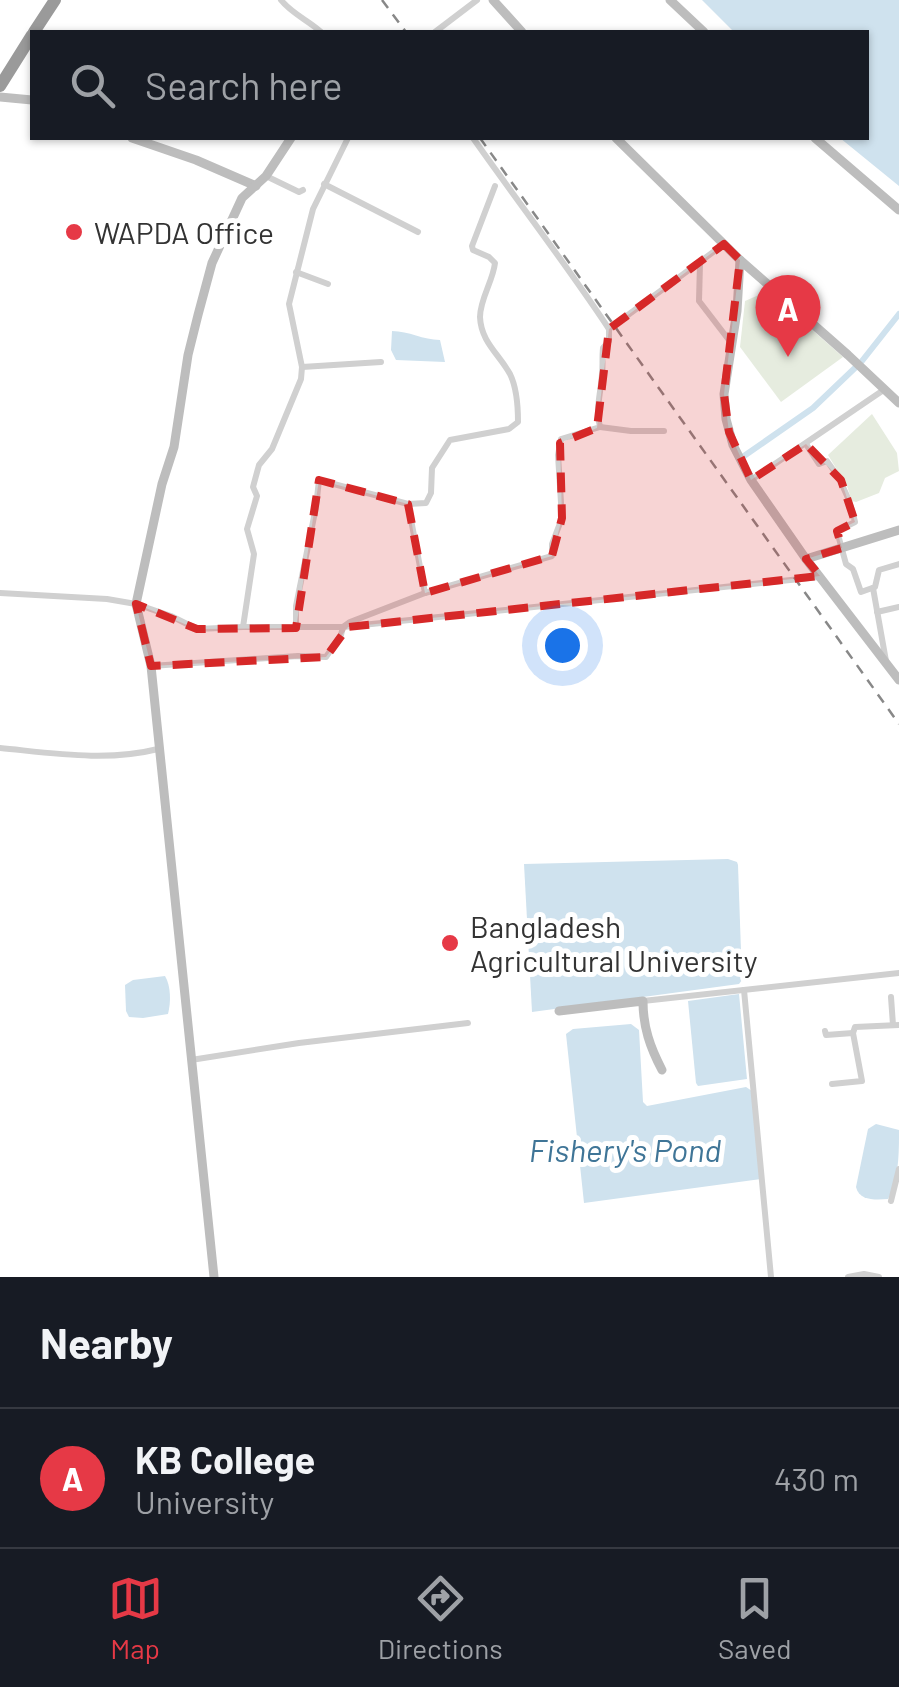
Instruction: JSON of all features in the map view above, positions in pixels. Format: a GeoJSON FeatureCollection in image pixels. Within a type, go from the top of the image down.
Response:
{"type":"FeatureCollection","features":[{"type":"Feature","properties":{"kind":"highway"},"geometry":{"type":"LineString","coordinates":[[36,30],[55,0]]}},
{"type":"Feature","properties":{"kind":"highway"},"geometry":{"type":"LineString","coordinates":[[0,86],[30,39]]}},
{"type":"Feature","properties":{"kind":"street"},"geometry":{"type":"LineString","coordinates":[[281,0],[290,12],[319,30]]}},
{"type":"Feature","properties":{"kind":"street"},"geometry":{"type":"LineString","coordinates":[[438,30],[476,0]]}},
{"type":"Feature","properties":{"kind":"street"},"geometry":{"type":"LineString","coordinates":[[494,0],[520,30]]}},
{"type":"Feature","properties":{"kind":"street"},"geometry":{"type":"LineString","coordinates":[[670,0],[702,30]]}},
{"type":"Feature","properties":{"kind":"street"},"geometry":{"type":"LineString","coordinates":[[0,97],[30,100]]}},
{"type":"Feature","properties":{"kind":"street"},"geometry":{"type":"LineString","coordinates":[[138,140],[256,186]]}},
{"type":"Feature","properties":{"kind":"street"},"geometry":{"type":"LineString","coordinates":[[214,1277],[151,666],[136,604],[174,447],[188,355],[207,280],[242,198],[266,176],[290,140]]}},
{"type":"Feature","properties":{"kind":"street"},"geometry":{"type":"LineString","coordinates":[[243,627],[254,565],[247,529],[256,496],[252,488],[259,465],[272,450],[301,379],[289,304],[313,209],[347,140]]}},
{"type":"Feature","properties":{"kind":"street"},"geometry":{"type":"LineString","coordinates":[[474,140],[610,330],[610,341],[602,348],[600,428]]}},
{"type":"Feature","properties":{"kind":"street"},"geometry":{"type":"LineString","coordinates":[[618,140],[740,260],[899,403]]}},
{"type":"Feature","properties":{"kind":"street"},"geometry":{"type":"LineString","coordinates":[[817,140],[899,210]]}},
{"type":"Feature","properties":{"kind":"street"},"geometry":{"type":"LineString","coordinates":[[266,176],[299,192],[303,190]]}},
{"type":"Feature","properties":{"kind":"street"},"geometry":{"type":"LineString","coordinates":[[324,184],[418,232]]}},
{"type":"Feature","properties":{"kind":"street"},"geometry":{"type":"LineString","coordinates":[[296,628],[296,606],[318,480],[408,504],[426,503],[431,493],[432,468],[450,440],[508,429],[518,422],[513,381],[489,347],[482,329],[480,314],[495,263],[472,246],[495,186]]}},
{"type":"Feature","properties":{"kind":"street"},"geometry":{"type":"LineString","coordinates":[[610,330],[724,244]]}},
{"type":"Feature","properties":{"kind":"street"},"geometry":{"type":"LineString","coordinates":[[740,260],[733,345],[724,394],[733,445],[751,480],[806,559],[899,680]]}},
{"type":"Feature","properties":{"kind":"street"},"geometry":{"type":"LineString","coordinates":[[700,263],[699,301],[733,345]]}},
{"type":"Feature","properties":{"kind":"street"},"geometry":{"type":"LineString","coordinates":[[296,272],[328,284]]}},
{"type":"Feature","properties":{"kind":"street"},"geometry":{"type":"LineString","coordinates":[[302,367],[381,362]]}},
{"type":"Feature","properties":{"kind":"street"},"geometry":{"type":"LineString","coordinates":[[751,480],[884,389]]}},
{"type":"Feature","properties":{"kind":"street"},"geometry":{"type":"LineString","coordinates":[[151,666],[326,657],[350,622],[425,593],[552,556],[552,544],[562,518],[558,455],[562,439],[600,428],[664,431]]}},
{"type":"Feature","properties":{"kind":"street"},"geometry":{"type":"LineString","coordinates":[[806,444],[820,464],[827,461],[851,502],[855,522],[837,531],[846,564],[854,569],[861,592],[875,587],[879,570],[899,564]]}},
{"type":"Feature","properties":{"kind":"street"},"geometry":{"type":"LineString","coordinates":[[408,504],[425,593]]}},
{"type":"Feature","properties":{"kind":"street"},"geometry":{"type":"LineString","coordinates":[[806,559],[899,530]]}},
{"type":"Feature","properties":{"kind":"street"},"geometry":{"type":"LineString","coordinates":[[0,593],[136,604],[197,629],[296,628],[343,627],[820,576]]}},
{"type":"Feature","properties":{"kind":"street"},"geometry":{"type":"LineString","coordinates":[[873,588],[892,667]]}},
{"type":"Feature","properties":{"kind":"street"},"geometry":{"type":"LineString","coordinates":[[877,612],[899,607]]}},
{"type":"Feature","properties":{"kind":"street"},"geometry":{"type":"LineString","coordinates":[[0,748],[95,756],[158,749]]}},
{"type":"Feature","properties":{"kind":"street"},"geometry":{"type":"LineString","coordinates":[[559,1012],[899,972]]}},
{"type":"Feature","properties":{"kind":"street"},"geometry":{"type":"LineString","coordinates":[[744,990],[772,1277]]}},
{"type":"Feature","properties":{"kind":"street"},"geometry":{"type":"LineString","coordinates":[[832,1084],[862,1080],[853,1033],[855,1028],[896,1025],[891,997]]}},
{"type":"Feature","properties":{"kind":"street"},"geometry":{"type":"LineString","coordinates":[[643,1000],[648,1044],[662,1070]]}},
{"type":"Feature","properties":{"kind":"street"},"geometry":{"type":"LineString","coordinates":[[191,1060],[468,1023]]}},
{"type":"Feature","properties":{"kind":"street"},"geometry":{"type":"LineString","coordinates":[[825,1030],[826,1035],[853,1033]]}},
{"type":"Feature","properties":{"kind":"street"},"geometry":{"type":"LineString","coordinates":[[891,1201],[899,1169]]}},
{"type":"Feature","properties":{"kind":"street"},"geometry":{"type":"LineString","coordinates":[[848,1277],[879,1277]]}},
{"type":"Feature","properties":{"kind":"highlighted area"},"geometry":{"type":"Polygon","coordinates":[[[724,244],[740,260],[724,394],[729,432],[751,480],[806,444],[841,480],[855,522],[837,531],[842,548],[806,559],[820,576],[348,627],[326,657],[151,666],[136,604],[197,629],[296,628],[319,480],[408,504],[425,593],[552,556],[562,518],[560,443],[597,428],[609,329],[724,244]]]}},
{"type":"Feature","properties":{"kind":"shaded area"},"geometry":{"type":"Polygon","coordinates":[[[768,291],[843,357],[781,402],[740,347],[745,301],[768,291]]]}},
{"type":"Feature","properties":{"kind":"shaded area"},"geometry":{"type":"Polygon","coordinates":[[[872,414],[897,453],[899,471],[885,478],[879,493],[856,502],[828,455],[872,414]]]}},
{"type":"Feature","properties":{"kind":"water"},"geometry":{"type":"Polygon","coordinates":[[[702,0],[899,0],[899,186],[842,140],[869,140],[869,30],[732,30],[702,0]]]}},
{"type":"Feature","properties":{"kind":"water"},"geometry":{"type":"Polygon","coordinates":[[[392,331],[440,340],[445,362],[396,360],[391,350],[392,331]]]}},
{"type":"Feature","properties":{"kind":"water"},"geometry":{"type":"Polygon","coordinates":[[[728,859],[738,865],[742,980],[739,984],[532,1012],[524,864],[728,859]]]}},
{"type":"Feature","properties":{"kind":"water"},"geometry":{"type":"Polygon","coordinates":[[[165,976],[170,994],[168,1014],[129,1017],[125,985],[133,980],[165,976]]]}},
{"type":"Feature","properties":{"kind":"water"},"geometry":{"type":"Polygon","coordinates":[[[739,994],[747,1079],[698,1086],[688,1001],[739,994]]]}},
{"type":"Feature","properties":{"kind":"water","name":"Fishery's Pond"},"geometry":{"type":"Polygon","coordinates":[[[631,1024],[639,1030],[643,1102],[647,1106],[746,1087],[752,1091],[761,1179],[584,1203],[566,1034],[573,1029],[631,1024]]]}},
{"type":"Feature","properties":{"kind":"water"},"geometry":{"type":"Polygon","coordinates":[[[876,1124],[899,1130],[896,1174],[888,1199],[864,1197],[856,1187],[868,1129],[876,1124]]]}},
{"type":"Feature","properties":{"kind":"waterway"},"geometry":{"type":"LineString","coordinates":[[862,361],[899,314]]}},
{"type":"Feature","properties":{"kind":"waterway"},"geometry":{"type":"LineString","coordinates":[[744,456],[813,408],[857,366]]}},
{"type":"Feature","properties":{"kind":"railway"},"geometry":{"type":"LineString","coordinates":[[382,0],[404,30]]}},
{"type":"Feature","properties":{"kind":"railway"},"geometry":{"type":"LineString","coordinates":[[481,140],[899,724]]}},
{"type":"Feature","properties":{"kind":"place","name":"WAPDA Office"},"geometry":{"type":"Point","coordinates":[74,232]}},
{"type":"Feature","properties":{"kind":"place","name":"KB College"},"geometry":{"type":"Point","coordinates":[788,357]}},
{"type":"Feature","properties":{"kind":"place","name":"Bangladesh Agricultural University"},"geometry":{"type":"Point","coordinates":[450,943]}}]}
